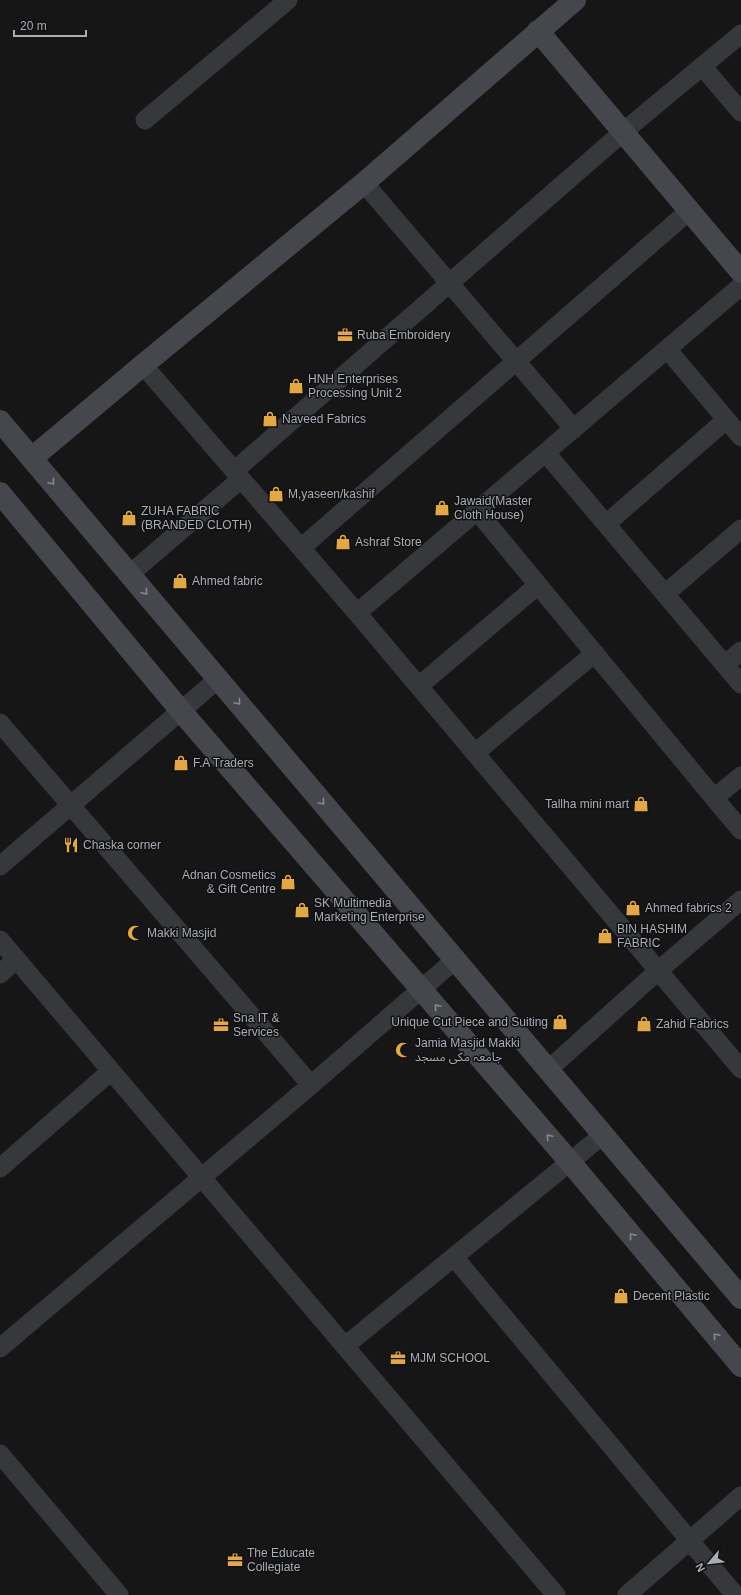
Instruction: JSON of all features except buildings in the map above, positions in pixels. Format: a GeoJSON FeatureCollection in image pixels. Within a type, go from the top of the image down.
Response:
{"type":"FeatureCollection","features":[{"type":"Feature","properties":{"kind":"street"},"geometry":{"type":"LineString","coordinates":[[145,120],[288,0]]}},
{"type":"Feature","properties":{"kind":"street"},"geometry":{"type":"LineString","coordinates":[[32,458],[364,183],[575,0]]}},
{"type":"Feature","properties":{"kind":"street"},"geometry":{"type":"LineString","coordinates":[[538,31],[741,272]]}},
{"type":"Feature","properties":{"kind":"street"},"geometry":{"type":"LineString","coordinates":[[130,574],[450,283],[623,132],[741,34]]}},
{"type":"Feature","properties":{"kind":"street"},"geometry":{"type":"LineString","coordinates":[[702,66],[741,112]]}},
{"type":"Feature","properties":{"kind":"street"},"geometry":{"type":"LineString","coordinates":[[364,183],[574,429]]}},
{"type":"Feature","properties":{"kind":"street"},"geometry":{"type":"LineString","coordinates":[[301,548],[689,211]]}},
{"type":"Feature","properties":{"kind":"street"},"geometry":{"type":"LineString","coordinates":[[357,613],[741,286]]}},
{"type":"Feature","properties":{"kind":"street"},"geometry":{"type":"LineString","coordinates":[[667,349],[741,437]]}},
{"type":"Feature","properties":{"kind":"street"},"geometry":{"type":"LineString","coordinates":[[143,365],[357,613],[741,1069]]}},
{"type":"Feature","properties":{"kind":"street"},"geometry":{"type":"LineString","coordinates":[[606,524],[726,420]]}},
{"type":"Feature","properties":{"kind":"street"},"geometry":{"type":"LineString","coordinates":[[0,421],[741,1298]]}},
{"type":"Feature","properties":{"kind":"street"},"geometry":{"type":"LineString","coordinates":[[546,453],[741,684]]}},
{"type":"Feature","properties":{"kind":"street"},"geometry":{"type":"LineString","coordinates":[[0,494],[181,711],[570,1162],[741,1366]]}},
{"type":"Feature","properties":{"kind":"street"},"geometry":{"type":"LineString","coordinates":[[477,511],[741,830]]}},
{"type":"Feature","properties":{"kind":"street"},"geometry":{"type":"LineString","coordinates":[[665,594],[741,529]]}},
{"type":"Feature","properties":{"kind":"street"},"geometry":{"type":"LineString","coordinates":[[419,686],[538,585]]}},
{"type":"Feature","properties":{"kind":"street"},"geometry":{"type":"LineString","coordinates":[[725,665],[741,651]]}},
{"type":"Feature","properties":{"kind":"street"},"geometry":{"type":"LineString","coordinates":[[475,753],[595,653]]}},
{"type":"Feature","properties":{"kind":"street"},"geometry":{"type":"LineString","coordinates":[[0,866],[218,679]]}},
{"type":"Feature","properties":{"kind":"street"},"geometry":{"type":"LineString","coordinates":[[0,724],[311,1085]]}},
{"type":"Feature","properties":{"kind":"street"},"geometry":{"type":"LineString","coordinates":[[714,798],[741,776]]}},
{"type":"Feature","properties":{"kind":"street"},"geometry":{"type":"LineString","coordinates":[[549,1069],[659,970],[741,900]]}},
{"type":"Feature","properties":{"kind":"street"},"geometry":{"type":"LineString","coordinates":[[0,940],[556,1595]]}},
{"type":"Feature","properties":{"kind":"street"},"geometry":{"type":"LineString","coordinates":[[0,974],[16,959]]}},
{"type":"Feature","properties":{"kind":"street"},"geometry":{"type":"LineString","coordinates":[[0,1348],[311,1085],[456,960]]}},
{"type":"Feature","properties":{"kind":"street"},"geometry":{"type":"LineString","coordinates":[[0,1168],[111,1071]]}},
{"type":"Feature","properties":{"kind":"street"},"geometry":{"type":"LineString","coordinates":[[345,1346],[604,1134]]}},
{"type":"Feature","properties":{"kind":"street"},"geometry":{"type":"LineString","coordinates":[[454,1256],[735,1595]]}},
{"type":"Feature","properties":{"kind":"street"},"geometry":{"type":"LineString","coordinates":[[0,1454],[119,1595]]}},
{"type":"Feature","properties":{"kind":"street"},"geometry":{"type":"LineString","coordinates":[[626,1595],[741,1496]]}},
{"type":"Feature","properties":{"kind":"place","name":"Ruba Embroidery"},"geometry":{"type":"Point","coordinates":[345,335]}},
{"type":"Feature","properties":{"kind":"place","name":"HNH Enterprises Processing Unit 2"},"geometry":{"type":"Point","coordinates":[296,386]}},
{"type":"Feature","properties":{"kind":"place","name":"Naveed Fabrics"},"geometry":{"type":"Point","coordinates":[270,419]}},
{"type":"Feature","properties":{"kind":"place","name":"M,yaseen/kashif"},"geometry":{"type":"Point","coordinates":[276,494]}},
{"type":"Feature","properties":{"kind":"place","name":"Jawaid(Master Cloth House)"},"geometry":{"type":"Point","coordinates":[442,508]}},
{"type":"Feature","properties":{"kind":"place","name":"ZUHA FABRIC (BRANDED CLOTH)"},"geometry":{"type":"Point","coordinates":[129,518]}},
{"type":"Feature","properties":{"kind":"place","name":"Ashraf Store"},"geometry":{"type":"Point","coordinates":[343,542]}},
{"type":"Feature","properties":{"kind":"place","name":"Ahmed fabric"},"geometry":{"type":"Point","coordinates":[180,581]}},
{"type":"Feature","properties":{"kind":"place","name":"F.A Traders"},"geometry":{"type":"Point","coordinates":[181,763]}},
{"type":"Feature","properties":{"kind":"place","name":"Tallha mini mart"},"geometry":{"type":"Point","coordinates":[641,804]}},
{"type":"Feature","properties":{"kind":"place","name":"Chaska corner"},"geometry":{"type":"Point","coordinates":[71,845]}},
{"type":"Feature","properties":{"kind":"place","name":"Adnan Cosmetics & Gift Centre"},"geometry":{"type":"Point","coordinates":[288,882]}},
{"type":"Feature","properties":{"kind":"place","name":"Ahmed fabrics 2"},"geometry":{"type":"Point","coordinates":[633,908]}},
{"type":"Feature","properties":{"kind":"place","name":"SK Multimedia Marketing Enterprise"},"geometry":{"type":"Point","coordinates":[302,910]}},
{"type":"Feature","properties":{"kind":"place","name":"Makki Masjid"},"geometry":{"type":"Point","coordinates":[135,933]}},
{"type":"Feature","properties":{"kind":"place","name":"BIN HASHIM FABRIC"},"geometry":{"type":"Point","coordinates":[605,936]}},
{"type":"Feature","properties":{"kind":"place","name":"Unique Cut Piece and Suiting"},"geometry":{"type":"Point","coordinates":[560,1022]}},
{"type":"Feature","properties":{"kind":"place","name":"Zahid Fabrics"},"geometry":{"type":"Point","coordinates":[644,1024]}},
{"type":"Feature","properties":{"kind":"place","name":"Sna IT & Services"},"geometry":{"type":"Point","coordinates":[221,1025]}},
{"type":"Feature","properties":{"kind":"place","name":"Jamia Masjid Makki جامعہ مکی مسجد"},"geometry":{"type":"Point","coordinates":[403,1050]}},
{"type":"Feature","properties":{"kind":"place","name":"Decent Plastic"},"geometry":{"type":"Point","coordinates":[621,1296]}},
{"type":"Feature","properties":{"kind":"place","name":"MJM SCHOOL"},"geometry":{"type":"Point","coordinates":[398,1358]}},
{"type":"Feature","properties":{"kind":"place","name":"The Educate Collegiate"},"geometry":{"type":"Point","coordinates":[235,1560]}}]}
